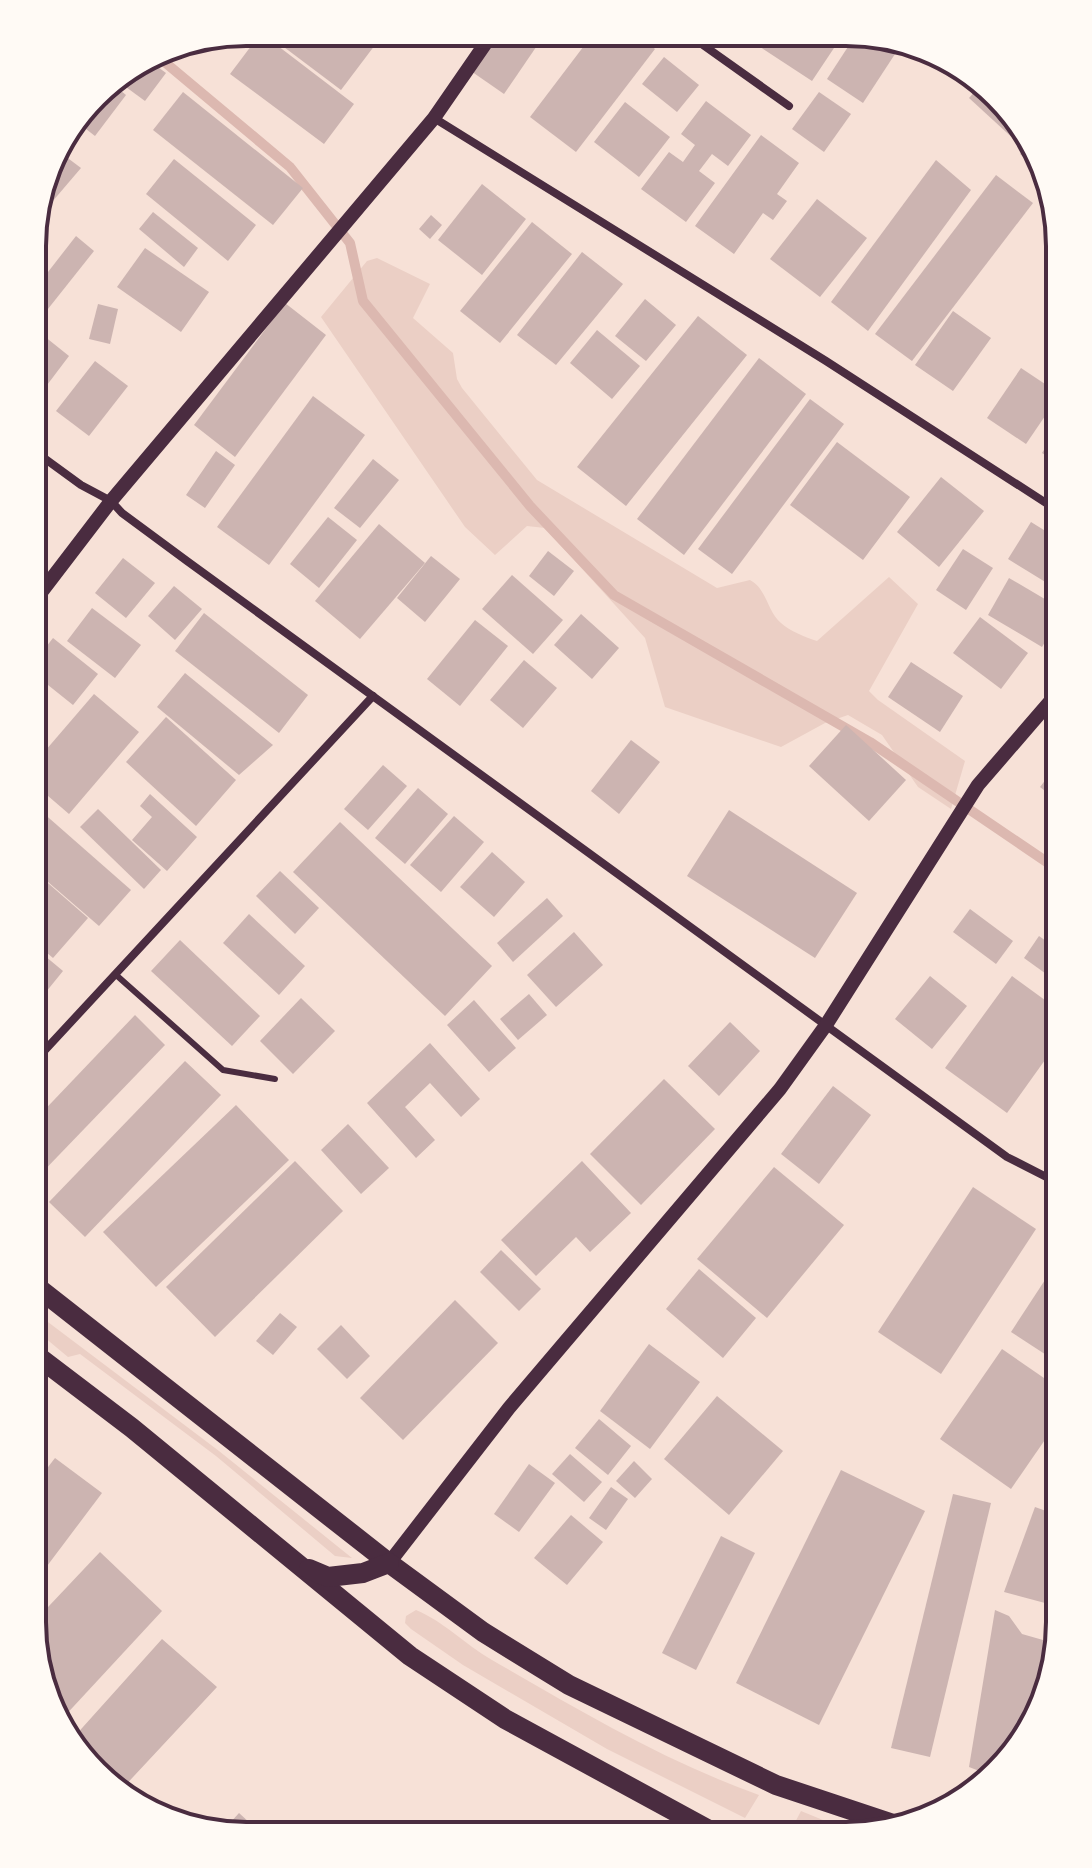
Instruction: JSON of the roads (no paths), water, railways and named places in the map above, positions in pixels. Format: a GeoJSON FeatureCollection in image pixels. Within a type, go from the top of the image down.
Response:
{"type":"FeatureCollection","features":[{"type":"Feature","properties":{"kind":"main road"},"geometry":{"type":"LineString","coordinates":[[46,1294],[389,1563],[483,1632],[569,1685],[776,1785],[878,1819]]}},
{"type":"Feature","properties":{"kind":"main road"},"geometry":{"type":"LineString","coordinates":[[46,1363],[132,1428],[410,1656],[505,1719],[694,1822]]}},
{"type":"Feature","properties":{"kind":"main road"},"geometry":{"type":"LineString","coordinates":[[298,1564],[328,1577],[363,1573],[389,1563]]}},
{"type":"Feature","properties":{"kind":"street"},"geometry":{"type":"LineString","coordinates":[[46,586],[111,501],[434,118],[484,46]]}},
{"type":"Feature","properties":{"kind":"street"},"geometry":{"type":"LineString","coordinates":[[704,46],[789,106]]}},
{"type":"Feature","properties":{"kind":"street"},"geometry":{"type":"LineString","coordinates":[[434,118],[826,361],[1046,503]]}},
{"type":"Feature","properties":{"kind":"street"},"geometry":{"type":"LineString","coordinates":[[46,459],[81,485],[111,501],[122,513],[1007,1157],[1046,1177]]}},
{"type":"Feature","properties":{"kind":"street"},"geometry":{"type":"LineString","coordinates":[[46,1049],[373,696]]}},
{"type":"Feature","properties":{"kind":"street"},"geometry":{"type":"LineString","coordinates":[[389,1563],[509,1408],[780,1089],[826,1025],[978,785],[1046,706]]}},
{"type":"Feature","properties":{"kind":"lane"},"geometry":{"type":"LineString","coordinates":[[115,974],[223,1070],[275,1079]]}},
{"type":"Feature","properties":{"kind":"waterway"},"geometry":{"type":"LineString","coordinates":[[166,64],[290,167],[350,243],[363,301],[530,506],[614,595],[870,742],[1046,861]]}}]}
